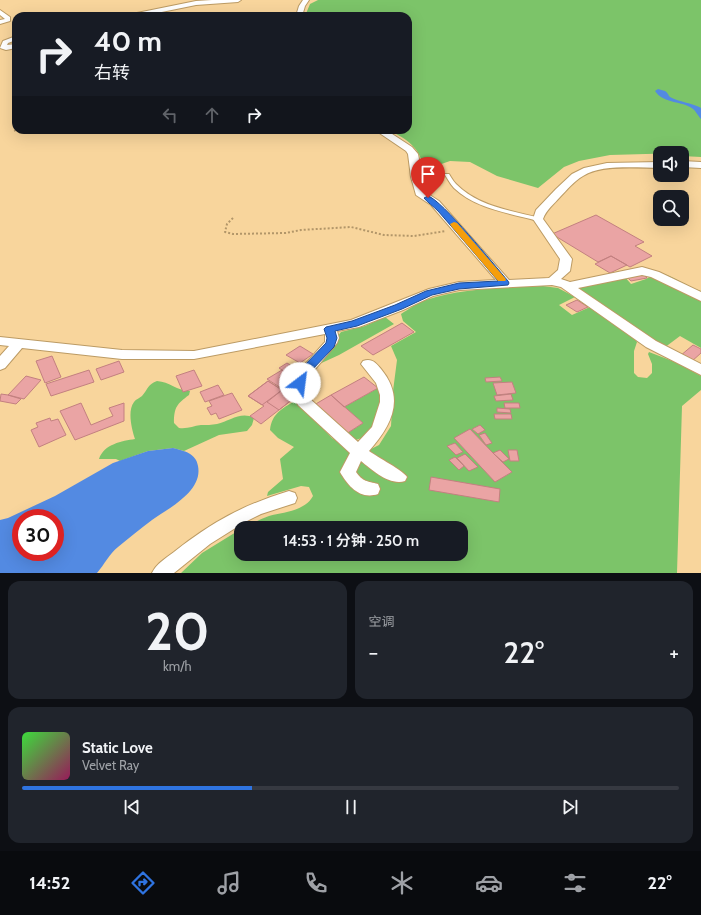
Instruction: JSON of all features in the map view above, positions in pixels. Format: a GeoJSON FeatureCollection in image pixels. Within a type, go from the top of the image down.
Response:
{"type":"FeatureCollection","features":[{"type":"Feature","properties":{"kind":"street"},"geometry":{"type":"LineString","coordinates":[[152,12],[196,3],[238,0]]}},
{"type":"Feature","properties":{"kind":"street"},"geometry":{"type":"LineString","coordinates":[[300,12],[306,0]]}},
{"type":"Feature","properties":{"kind":"street"},"geometry":{"type":"LineString","coordinates":[[0,12],[8,18],[8,20],[0,22]]}},
{"type":"Feature","properties":{"kind":"street"},"geometry":{"type":"LineString","coordinates":[[12,39],[5,42],[3,46],[6,48],[12,47]]}},
{"type":"Feature","properties":{"kind":"street"},"geometry":{"type":"LineString","coordinates":[[386,134],[397,140],[413,154],[420,193],[435,204],[505,283]]}},
{"type":"Feature","properties":{"kind":"street"},"geometry":{"type":"LineString","coordinates":[[689,164],[701,165]]}},
{"type":"Feature","properties":{"kind":"street"},"geometry":{"type":"LineString","coordinates":[[552,281],[564,270],[566,259],[538,219],[540,212],[579,174],[587,169],[600,167],[653,165]]}},
{"type":"Feature","properties":{"kind":"street"},"geometry":{"type":"LineString","coordinates":[[569,286],[642,271],[655,274],[701,296]]}},
{"type":"Feature","properties":{"kind":"street"},"geometry":{"type":"LineString","coordinates":[[0,341],[76,350],[172,356],[194,355],[354,324],[399,307],[429,293],[459,286],[552,281],[569,286],[651,344],[701,370]]}},
{"type":"Feature","properties":{"kind":"street"},"geometry":{"type":"LineString","coordinates":[[329,329],[332,338],[330,344],[305,372],[300,383],[300,394],[303,401],[372,462],[399,477]]}},
{"type":"Feature","properties":{"kind":"street"},"geometry":{"type":"LineString","coordinates":[[0,365],[19,344]]}},
{"type":"Feature","properties":{"kind":"street"},"geometry":{"type":"LineString","coordinates":[[368,364],[381,376],[388,390],[386,410],[378,431],[359,450],[348,472],[355,482],[364,489],[372,489]]}},
{"type":"Feature","properties":{"kind":"street"},"geometry":{"type":"LineString","coordinates":[[161,573],[186,551],[217,530],[252,511],[289,498]]}},
{"type":"Feature","properties":{"kind":"lane"},"geometry":{"type":"LineString","coordinates":[[447,174],[450,182],[463,193],[483,203],[538,219]]}},
{"type":"Feature","properties":{"kind":"path"},"geometry":{"type":"LineString","coordinates":[[233,218],[227,224],[225,232],[233,234],[286,233],[301,230],[351,228],[384,235],[414,236],[459,230]]}},
{"type":"Feature","properties":{"kind":"green space"},"geometry":{"type":"Polygon","coordinates":[[[318,0],[701,0],[701,157],[689,156],[689,146],[653,146],[653,154],[610,155],[579,161],[564,167],[538,188],[497,176],[470,162],[450,161],[424,170],[420,155],[412,145],[396,134],[412,134],[412,12],[307,12],[310,4],[318,0]]]}},
{"type":"Feature","properties":{"kind":"green space"},"geometry":{"type":"Polygon","coordinates":[[[658,272],[701,291],[701,348],[680,336],[664,348],[577,287],[624,276],[631,284],[646,279],[658,272]]]}},
{"type":"Feature","properties":{"kind":"green space"},"geometry":{"type":"Polygon","coordinates":[[[543,286],[558,288],[575,297],[559,305],[572,315],[590,307],[634,338],[637,342],[634,351],[634,373],[638,377],[647,378],[652,373],[652,364],[648,354],[649,352],[675,362],[701,376],[701,390],[682,406],[677,573],[181,573],[202,553],[234,533],[234,561],[468,561],[468,521],[257,521],[269,516],[300,508],[313,496],[309,487],[301,486],[267,496],[268,492],[283,479],[280,459],[294,447],[278,438],[270,430],[275,415],[296,400],[332,438],[351,451],[367,451],[379,445],[391,426],[397,360],[391,346],[416,332],[403,321],[401,314],[423,301],[454,293],[484,289],[543,286]]]}},
{"type":"Feature","properties":{"kind":"green space"},"geometry":{"type":"Polygon","coordinates":[[[385,317],[394,324],[339,355],[315,366],[341,332],[365,326],[385,317]]]}},
{"type":"Feature","properties":{"kind":"green space"},"geometry":{"type":"Polygon","coordinates":[[[157,381],[190,391],[189,395],[177,406],[176,409],[174,423],[179,428],[217,424],[240,416],[249,416],[254,418],[252,425],[247,431],[219,435],[184,451],[173,448],[148,451],[120,461],[116,459],[99,459],[105,450],[114,444],[135,439],[130,415],[132,406],[150,385],[157,381]]]}},
{"type":"Feature","properties":{"kind":"green space"},"geometry":{"type":"Polygon","coordinates":[[[378,388],[382,392],[376,421],[368,433],[356,440],[346,434],[363,423],[344,407],[378,388]]]}},
{"type":"Feature","properties":{"kind":"water"},"geometry":{"type":"Polygon","coordinates":[[[658,89],[666,91],[671,98],[701,108],[701,119],[692,108],[662,98],[655,91],[658,89]]]}},
{"type":"Feature","properties":{"kind":"water"},"geometry":{"type":"Polygon","coordinates":[[[173,448],[189,453],[195,458],[198,466],[198,475],[190,491],[183,498],[152,520],[115,550],[97,573],[0,573],[0,520],[12,516],[12,561],[64,561],[64,509],[27,509],[55,496],[113,463],[148,451],[173,448]]]}},
{"type":"Feature","properties":{"kind":"building"},"geometry":{"type":"Polygon","coordinates":[[[596,215],[644,242],[635,246],[652,256],[630,267],[611,256],[598,262],[552,234],[596,215]]]}},
{"type":"Feature","properties":{"kind":"building"},"geometry":{"type":"Polygon","coordinates":[[[611,256],[627,265],[610,273],[595,264],[611,256]]]}},
{"type":"Feature","properties":{"kind":"building"},"geometry":{"type":"Polygon","coordinates":[[[642,273],[647,278],[631,281],[626,276],[642,273]]]}},
{"type":"Feature","properties":{"kind":"building"},"geometry":{"type":"Polygon","coordinates":[[[577,300],[588,307],[577,312],[566,305],[577,300]]]}},
{"type":"Feature","properties":{"kind":"building"},"geometry":{"type":"Polygon","coordinates":[[[402,323],[414,332],[373,355],[361,346],[402,323]]]}},
{"type":"Feature","properties":{"kind":"building"},"geometry":{"type":"Polygon","coordinates":[[[693,345],[701,349],[701,353],[691,362],[680,356],[693,345]]]}},
{"type":"Feature","properties":{"kind":"building"},"geometry":{"type":"Polygon","coordinates":[[[300,346],[313,354],[300,363],[286,355],[300,346]]]}},
{"type":"Feature","properties":{"kind":"building"},"geometry":{"type":"Polygon","coordinates":[[[52,356],[61,377],[45,383],[36,361],[52,356]]]}},
{"type":"Feature","properties":{"kind":"building"},"geometry":{"type":"Polygon","coordinates":[[[119,361],[124,372],[101,380],[96,369],[119,361]]]}},
{"type":"Feature","properties":{"kind":"building"},"geometry":{"type":"Polygon","coordinates":[[[287,363],[295,368],[288,374],[279,368],[287,363]]]}},
{"type":"Feature","properties":{"kind":"building"},"geometry":{"type":"Polygon","coordinates":[[[89,370],[94,382],[51,396],[46,384],[89,370]]]}},
{"type":"Feature","properties":{"kind":"building"},"geometry":{"type":"Polygon","coordinates":[[[194,370],[202,386],[183,392],[176,376],[194,370]]]}},
{"type":"Feature","properties":{"kind":"building"},"geometry":{"type":"Polygon","coordinates":[[[282,370],[295,378],[281,388],[267,379],[282,370]]]}},
{"type":"Feature","properties":{"kind":"building"},"geometry":{"type":"Polygon","coordinates":[[[26,376],[41,380],[24,399],[8,395],[26,376]]]}},
{"type":"Feature","properties":{"kind":"building"},"geometry":{"type":"Polygon","coordinates":[[[364,377],[378,388],[344,407],[331,395],[364,377]]]}},
{"type":"Feature","properties":{"kind":"building"},"geometry":{"type":"Polygon","coordinates":[[[500,377],[502,381],[486,382],[485,378],[500,377]]]}},
{"type":"Feature","properties":{"kind":"building"},"geometry":{"type":"Polygon","coordinates":[[[268,381],[282,390],[286,387],[298,395],[261,424],[250,416],[264,406],[248,396],[268,381]]]}},
{"type":"Feature","properties":{"kind":"building"},"geometry":{"type":"Polygon","coordinates":[[[268,381],[282,390],[262,405],[248,396],[268,381]]]}},
{"type":"Feature","properties":{"kind":"building"},"geometry":{"type":"Polygon","coordinates":[[[512,382],[516,393],[497,395],[493,383],[512,382]]]}},
{"type":"Feature","properties":{"kind":"building"},"geometry":{"type":"Polygon","coordinates":[[[218,385],[224,395],[205,402],[200,392],[218,385]]]}},
{"type":"Feature","properties":{"kind":"building"},"geometry":{"type":"Polygon","coordinates":[[[286,387],[298,395],[279,410],[267,402],[286,387]]]}},
{"type":"Feature","properties":{"kind":"building"},"geometry":{"type":"Polygon","coordinates":[[[232,393],[242,410],[219,419],[216,413],[211,415],[207,408],[212,406],[209,401],[232,393]]]}},
{"type":"Feature","properties":{"kind":"building"},"geometry":{"type":"Polygon","coordinates":[[[1,394],[21,399],[16,404],[0,401],[1,394]]]}},
{"type":"Feature","properties":{"kind":"building"},"geometry":{"type":"Polygon","coordinates":[[[511,394],[513,400],[496,401],[494,396],[511,394]]]}},
{"type":"Feature","properties":{"kind":"building"},"geometry":{"type":"Polygon","coordinates":[[[331,395],[363,423],[346,434],[314,405],[331,395]]]}},
{"type":"Feature","properties":{"kind":"building"},"geometry":{"type":"Polygon","coordinates":[[[81,403],[91,425],[113,416],[109,408],[124,403],[124,421],[75,440],[60,411],[81,403]]]}},
{"type":"Feature","properties":{"kind":"building"},"geometry":{"type":"Polygon","coordinates":[[[504,403],[519,403],[520,408],[505,408],[504,403]]]}},
{"type":"Feature","properties":{"kind":"building"},"geometry":{"type":"Polygon","coordinates":[[[497,408],[510,409],[511,413],[497,412],[497,408]]]}},
{"type":"Feature","properties":{"kind":"building"},"geometry":{"type":"Polygon","coordinates":[[[494,414],[511,414],[512,419],[495,419],[494,414]]]}},
{"type":"Feature","properties":{"kind":"building"},"geometry":{"type":"Polygon","coordinates":[[[50,418],[51,421],[58,419],[66,435],[39,447],[31,430],[38,427],[36,423],[50,418]]]}},
{"type":"Feature","properties":{"kind":"building"},"geometry":{"type":"Polygon","coordinates":[[[480,425],[485,430],[478,434],[472,429],[480,425]]]}},
{"type":"Feature","properties":{"kind":"building"},"geometry":{"type":"Polygon","coordinates":[[[470,429],[512,472],[495,482],[454,438],[470,429]]]}},
{"type":"Feature","properties":{"kind":"building"},"geometry":{"type":"Polygon","coordinates":[[[485,433],[492,443],[486,445],[479,435],[485,433]]]}},
{"type":"Feature","properties":{"kind":"building"},"geometry":{"type":"Polygon","coordinates":[[[455,443],[463,452],[456,455],[447,446],[455,443]]]}},
{"type":"Feature","properties":{"kind":"building"},"geometry":{"type":"Polygon","coordinates":[[[500,450],[509,459],[503,462],[493,453],[500,450]]]}},
{"type":"Feature","properties":{"kind":"building"},"geometry":{"type":"Polygon","coordinates":[[[508,450],[517,450],[519,461],[510,461],[508,450]]]}},
{"type":"Feature","properties":{"kind":"building"},"geometry":{"type":"Polygon","coordinates":[[[465,454],[478,467],[469,471],[457,458],[465,454]]]}},
{"type":"Feature","properties":{"kind":"building"},"geometry":{"type":"Polygon","coordinates":[[[455,457],[464,466],[459,470],[449,460],[455,457]]]}},
{"type":"Feature","properties":{"kind":"building"},"geometry":{"type":"Polygon","coordinates":[[[431,477],[500,489],[499,502],[429,490],[431,477]]]}},
{"type":"Feature","properties":{"kind":"slow traffic"},"geometry":{"type":"LineString","coordinates":[[454,224],[502,280]]}},
{"type":"Feature","properties":{"kind":"route"},"geometry":{"type":"LineString","coordinates":[[300,383],[305,372],[330,344],[332,338],[329,329],[354,324],[399,307],[429,293],[459,286],[505,283],[476,248],[428,198]]}}]}
